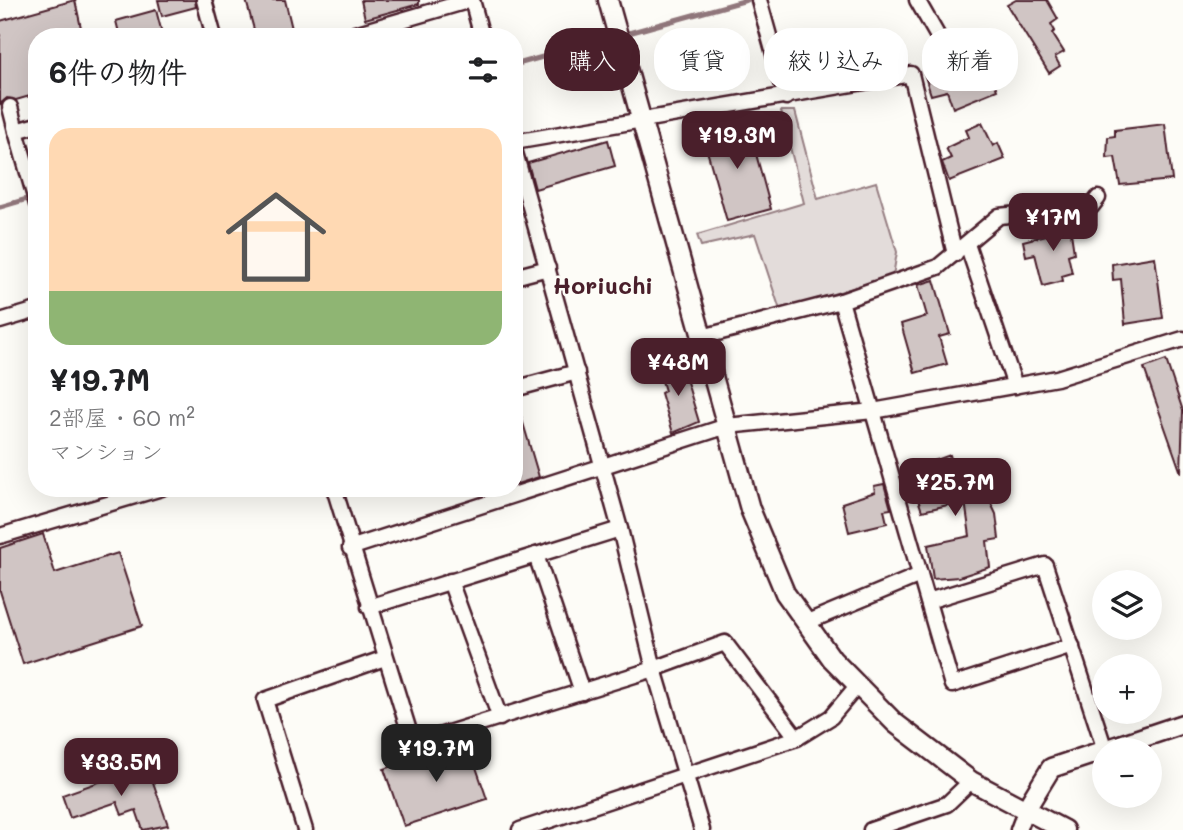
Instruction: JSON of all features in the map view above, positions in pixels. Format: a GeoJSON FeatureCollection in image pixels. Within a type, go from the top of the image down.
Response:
{"type":"FeatureCollection","features":[{"type":"Feature","properties":{"kind":"street"},"geometry":{"type":"LineString","coordinates":[[204,0],[212,28]]}},
{"type":"Feature","properties":{"kind":"street"},"geometry":{"type":"LineString","coordinates":[[375,28],[471,0],[479,28]]}},
{"type":"Feature","properties":{"kind":"street"},"geometry":{"type":"LineString","coordinates":[[608,0],[750,509],[785,593],[857,686],[929,752],[971,781],[1064,830]]}},
{"type":"Feature","properties":{"kind":"street"},"geometry":{"type":"LineString","coordinates":[[918,0],[933,28]]}},
{"type":"Feature","properties":{"kind":"street"},"geometry":{"type":"LineString","coordinates":[[760,1],[786,97]]}},
{"type":"Feature","properties":{"kind":"street"},"geometry":{"type":"LineString","coordinates":[[523,140],[911,74],[955,254]]}},
{"type":"Feature","properties":{"kind":"street"},"geometry":{"type":"LineString","coordinates":[[10,107],[28,172]]}},
{"type":"Feature","properties":{"kind":"street"},"geometry":{"type":"LineString","coordinates":[[16,131],[28,128]]}},
{"type":"Feature","properties":{"kind":"street"},"geometry":{"type":"LineString","coordinates":[[523,180],[620,529],[654,669],[702,830]]}},
{"type":"Feature","properties":{"kind":"street"},"geometry":{"type":"LineString","coordinates":[[702,337],[841,301],[938,267],[999,216],[1091,207],[1098,198]]}},
{"type":"Feature","properties":{"kind":"street"},"geometry":{"type":"LineString","coordinates":[[967,244],[1015,386]]}},
{"type":"Feature","properties":{"kind":"street"},"geometry":{"type":"LineString","coordinates":[[523,275],[548,268]]}},
{"type":"Feature","properties":{"kind":"street"},"geometry":{"type":"LineString","coordinates":[[841,301],[952,685],[1072,646]]}},
{"type":"Feature","properties":{"kind":"street"},"geometry":{"type":"LineString","coordinates":[[0,321],[28,313]]}},
{"type":"Feature","properties":{"kind":"street"},"geometry":{"type":"LineString","coordinates":[[523,493],[727,426],[873,411],[1015,386],[1116,362],[1183,339]]}},
{"type":"Feature","properties":{"kind":"street"},"geometry":{"type":"LineString","coordinates":[[523,387],[577,372]]}},
{"type":"Feature","properties":{"kind":"street"},"geometry":{"type":"LineString","coordinates":[[0,536],[111,497]]}},
{"type":"Feature","properties":{"kind":"street"},"geometry":{"type":"LineString","coordinates":[[336,497],[350,548],[413,744],[654,669],[725,643],[797,738]]}},
{"type":"Feature","properties":{"kind":"street"},"geometry":{"type":"LineString","coordinates":[[350,548],[511,497]]}},
{"type":"Feature","properties":{"kind":"street"},"geometry":{"type":"LineString","coordinates":[[369,607],[620,529]]}},
{"type":"Feature","properties":{"kind":"street"},"geometry":{"type":"LineString","coordinates":[[536,555],[582,692]]}},
{"type":"Feature","properties":{"kind":"street"},"geometry":{"type":"LineString","coordinates":[[928,601],[1045,565],[1101,738]]}},
{"type":"Feature","properties":{"kind":"street"},"geometry":{"type":"LineString","coordinates":[[806,623],[920,575]]}},
{"type":"Feature","properties":{"kind":"street"},"geometry":{"type":"LineString","coordinates":[[450,581],[500,718]]}},
{"type":"Feature","properties":{"kind":"street"},"geometry":{"type":"LineString","coordinates":[[305,830],[265,700],[386,658]]}},
{"type":"Feature","properties":{"kind":"street"},"geometry":{"type":"LineString","coordinates":[[520,830],[797,738],[831,717],[857,686]]}},
{"type":"Feature","properties":{"kind":"street"},"geometry":{"type":"LineString","coordinates":[[1141,738],[1183,724]]}},
{"type":"Feature","properties":{"kind":"street"},"geometry":{"type":"LineString","coordinates":[[1018,830],[1026,809],[1051,768],[1092,754]]}},
{"type":"Feature","properties":{"kind":"street"},"geometry":{"type":"LineString","coordinates":[[871,830],[947,804],[971,781]]}},
{"type":"Feature","properties":{"kind":"shaded area"},"geometry":{"type":"Polygon","coordinates":[[[781,111],[795,111],[818,199],[876,182],[897,252],[893,276],[780,310],[755,234],[701,246],[697,235],[804,203],[781,111]]]}},
{"type":"Feature","properties":{"kind":"building"},"geometry":{"type":"Polygon","coordinates":[[[75,0],[81,28],[28,28],[28,97],[16,100],[7,98],[0,104],[0,21],[75,0]]]}},
{"type":"Feature","properties":{"kind":"building"},"geometry":{"type":"Polygon","coordinates":[[[158,0],[195,0],[196,7],[162,16],[158,0]]]}},
{"type":"Feature","properties":{"kind":"building"},"geometry":{"type":"Polygon","coordinates":[[[246,0],[285,0],[292,28],[254,28],[246,0]]]}},
{"type":"Feature","properties":{"kind":"building"},"geometry":{"type":"Polygon","coordinates":[[[361,0],[419,0],[419,4],[365,19],[361,0]]]}},
{"type":"Feature","properties":{"kind":"building"},"geometry":{"type":"Polygon","coordinates":[[[1016,0],[1047,0],[1058,19],[1051,24],[1055,31],[1052,33],[1064,52],[1055,57],[1060,66],[1049,73],[1007,5],[1016,0]]]}},
{"type":"Feature","properties":{"kind":"building"},"geometry":{"type":"Polygon","coordinates":[[[156,10],[161,28],[118,28],[116,21],[156,10]]]}},
{"type":"Feature","properties":{"kind":"building"},"geometry":{"type":"Polygon","coordinates":[[[930,91],[947,91],[931,95],[930,91]]]}},
{"type":"Feature","properties":{"kind":"building"},"geometry":{"type":"Polygon","coordinates":[[[947,91],[995,91],[953,108],[947,91]]]}},
{"type":"Feature","properties":{"kind":"building"},"geometry":{"type":"Polygon","coordinates":[[[747,121],[771,209],[727,221],[702,133],[747,121]]]}},
{"type":"Feature","properties":{"kind":"building"},"geometry":{"type":"Polygon","coordinates":[[[982,123],[993,146],[998,143],[1005,159],[949,181],[942,162],[951,158],[946,148],[969,137],[966,130],[982,123]]]}},
{"type":"Feature","properties":{"kind":"building"},"geometry":{"type":"Polygon","coordinates":[[[1165,124],[1172,180],[1120,185],[1115,157],[1107,158],[1108,137],[1115,136],[1115,130],[1165,124]]]}},
{"type":"Feature","properties":{"kind":"building"},"geometry":{"type":"Polygon","coordinates":[[[608,140],[615,166],[535,189],[528,163],[608,140]]]}},
{"type":"Feature","properties":{"kind":"building"},"geometry":{"type":"Polygon","coordinates":[[[1069,219],[1074,253],[1068,255],[1072,273],[1062,276],[1063,281],[1043,286],[1035,254],[1026,256],[1023,241],[1058,232],[1056,220],[1069,219]]]}},
{"type":"Feature","properties":{"kind":"building"},"geometry":{"type":"Polygon","coordinates":[[[1155,257],[1163,318],[1125,324],[1121,279],[1113,280],[1112,264],[1155,257]]]}},
{"type":"Feature","properties":{"kind":"building"},"geometry":{"type":"Polygon","coordinates":[[[934,280],[950,334],[939,337],[947,364],[915,373],[901,324],[927,316],[918,285],[934,280]]]}},
{"type":"Feature","properties":{"kind":"building"},"geometry":{"type":"Polygon","coordinates":[[[1166,360],[1183,411],[1181,473],[1144,368],[1166,360]]]}},
{"type":"Feature","properties":{"kind":"building"},"geometry":{"type":"Polygon","coordinates":[[[681,362],[699,422],[673,433],[661,393],[665,391],[660,374],[664,373],[663,368],[681,362]]]}},
{"type":"Feature","properties":{"kind":"building"},"geometry":{"type":"Polygon","coordinates":[[[523,423],[539,477],[523,482],[523,423]]]}},
{"type":"Feature","properties":{"kind":"building"},"geometry":{"type":"Polygon","coordinates":[[[950,455],[959,485],[976,480],[982,500],[989,499],[996,514],[999,539],[987,541],[990,567],[959,577],[933,579],[928,545],[970,536],[965,501],[922,511],[914,488],[906,491],[902,478],[906,477],[906,471],[950,455]]]}},
{"type":"Feature","properties":{"kind":"building"},"geometry":{"type":"Polygon","coordinates":[[[884,484],[891,509],[884,510],[887,523],[849,532],[842,503],[875,492],[874,486],[884,484]]]}},
{"type":"Feature","properties":{"kind":"building"},"geometry":{"type":"Polygon","coordinates":[[[43,534],[55,573],[118,553],[142,626],[23,664],[0,591],[0,548],[43,534]]]}},
{"type":"Feature","properties":{"kind":"building"},"geometry":{"type":"Polygon","coordinates":[[[467,741],[487,799],[404,826],[384,769],[467,741]]]}},
{"type":"Feature","properties":{"kind":"building"},"geometry":{"type":"Polygon","coordinates":[[[147,765],[168,825],[143,830],[136,810],[122,815],[117,802],[70,818],[62,795],[147,765]]]}},
{"type":"Feature","properties":{"kind":"waterway"},"geometry":{"type":"LineString","coordinates":[[523,62],[747,0]]}},
{"type":"Feature","properties":{"kind":"waterway"},"geometry":{"type":"LineString","coordinates":[[0,207],[28,199]]}},
{"type":"Feature","properties":{"kind":"district","name":"Horiuchi"},"geometry":{"type":"Point","coordinates":[603,285]}}]}
